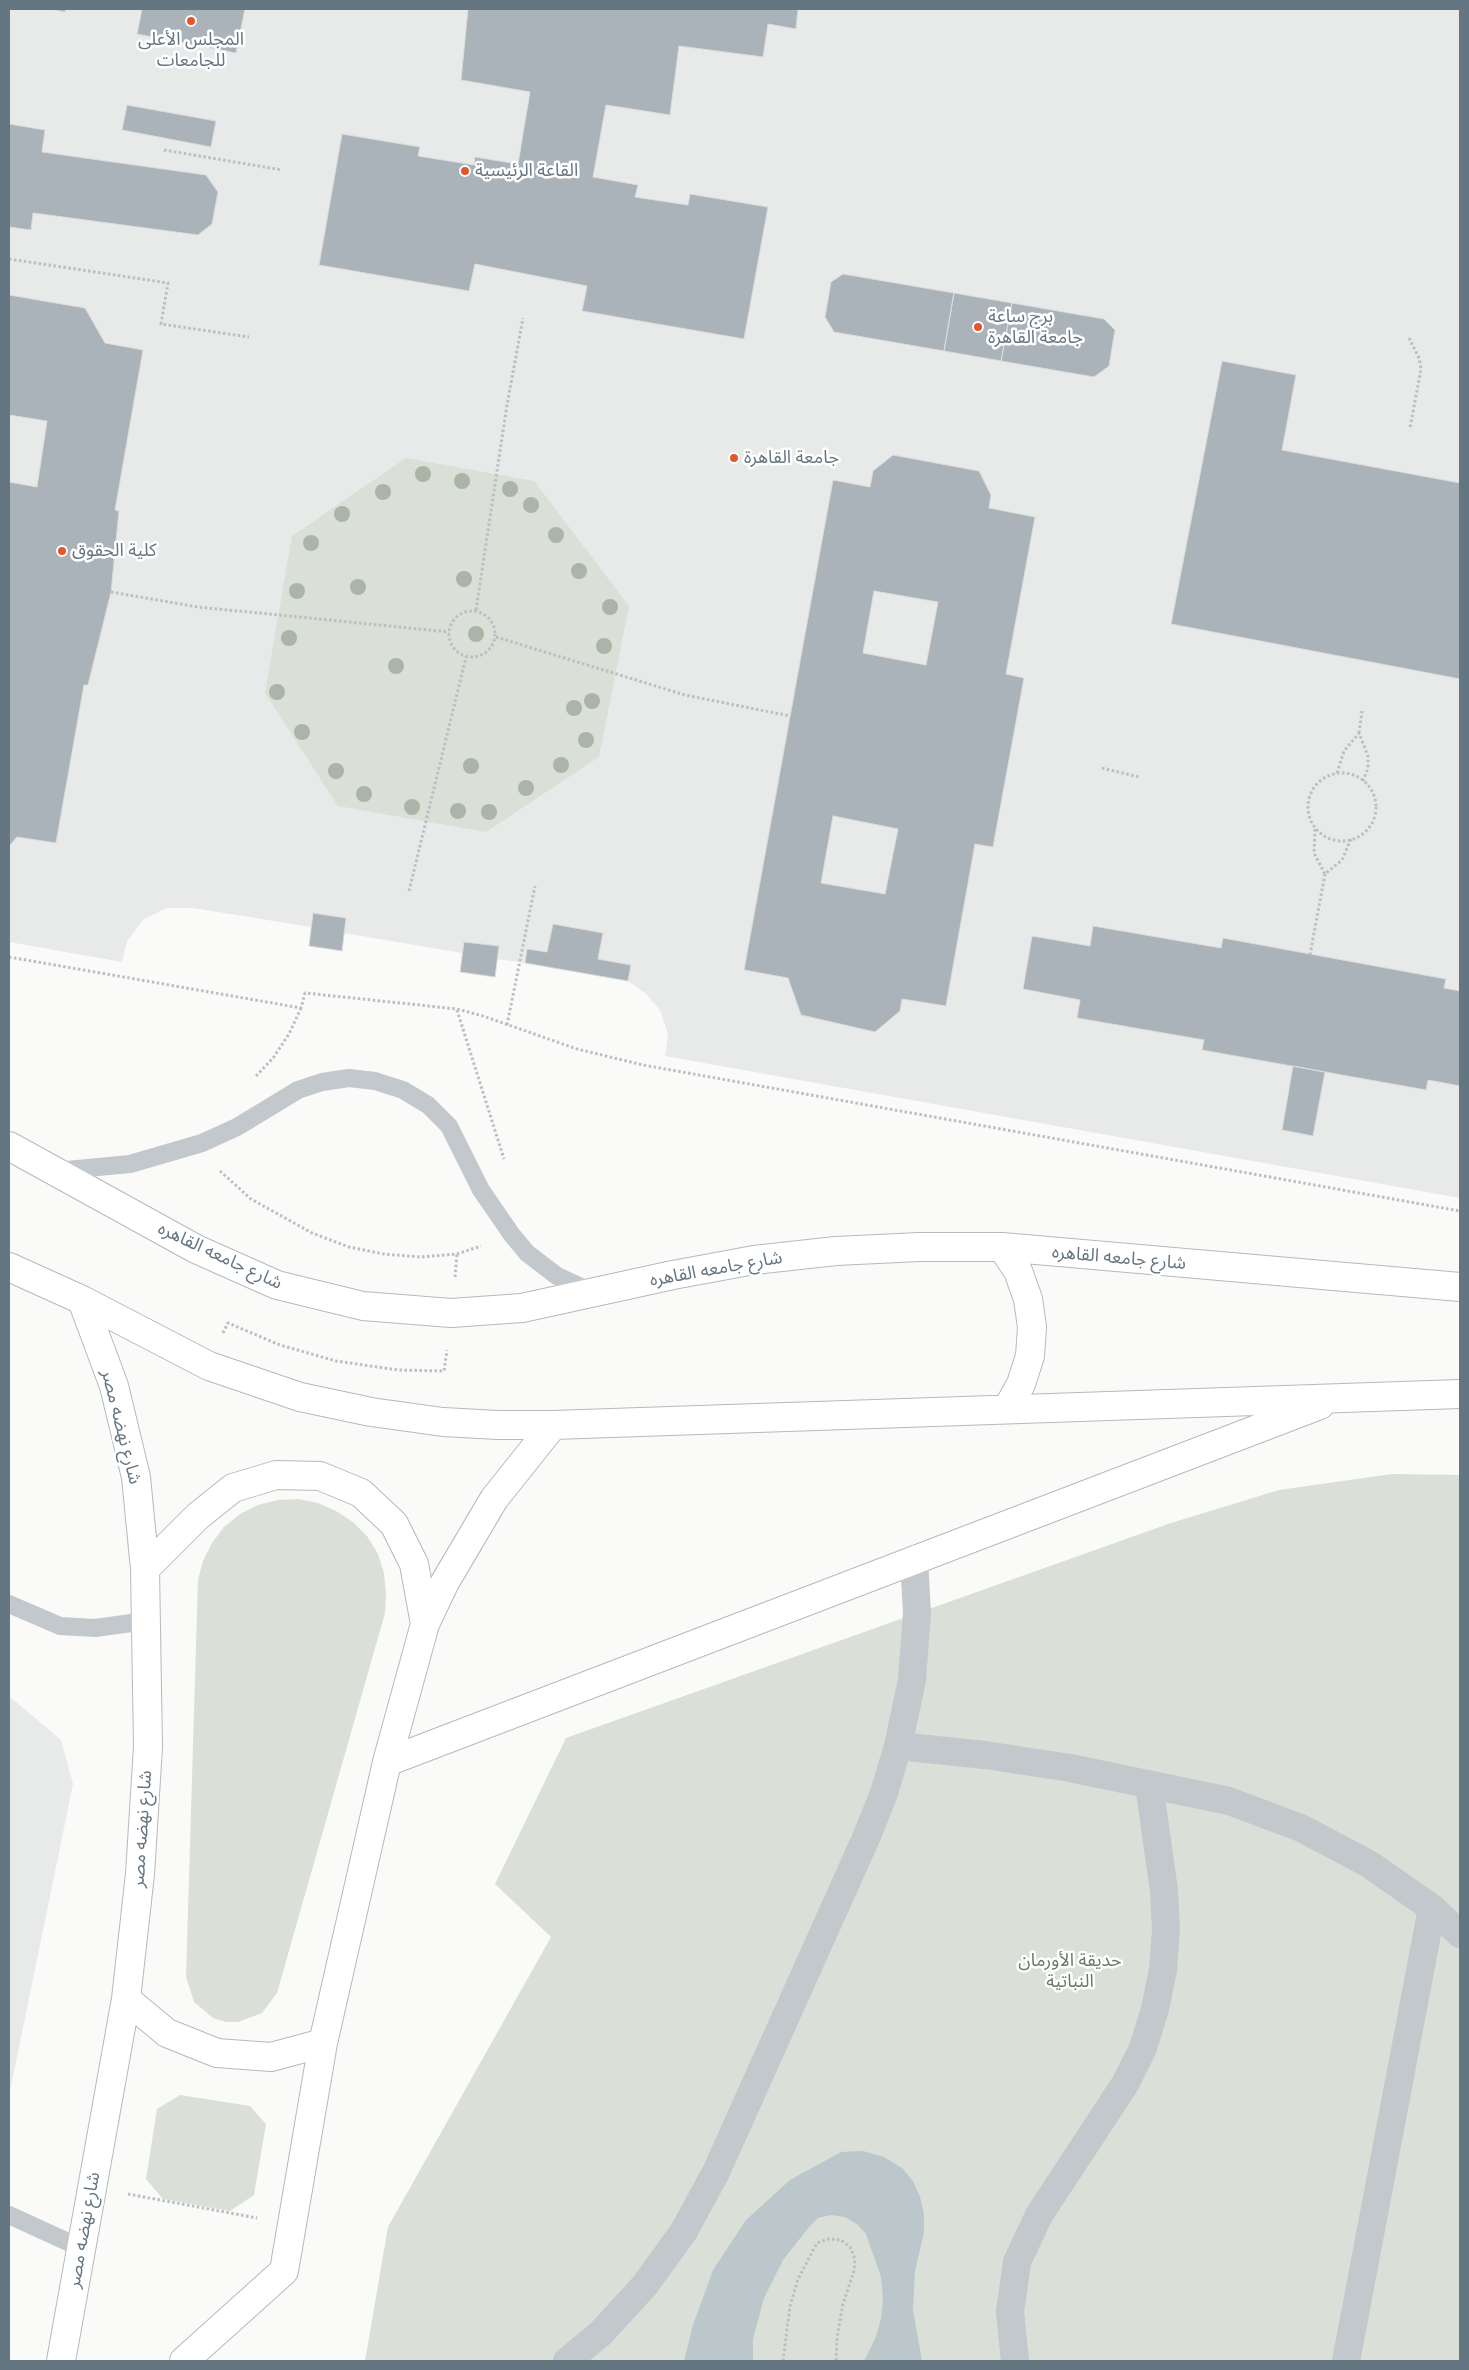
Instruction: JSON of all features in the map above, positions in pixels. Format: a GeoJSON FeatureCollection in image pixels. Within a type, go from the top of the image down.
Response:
{"type":"FeatureCollection","features":[{"type":"Feature","properties":{"kind":"main road","name":"شارع جامعه القاهره"},"geometry":{"type":"LineString","coordinates":[[9,1146],[196,1249],[277,1285],[363,1306],[451,1313],[522,1308],[754,1260],[836,1251],[919,1247],[1002,1248],[1460,1287]]}},
{"type":"Feature","properties":{"kind":"main road"},"geometry":{"type":"LineString","coordinates":[[1002,1248],[1018,1272],[1028,1299],[1032,1328],[1030,1356],[1021,1384],[1007,1409]]}},
{"type":"Feature","properties":{"kind":"main road"},"geometry":{"type":"LineString","coordinates":[[9,1267],[82,1300],[209,1366],[300,1397],[371,1412],[443,1422],[498,1425],[553,1424],[1460,1394]]}},
{"type":"Feature","properties":{"kind":"main road","name":"شارع نهضه مصر"},"geometry":{"type":"LineString","coordinates":[[61,2361],[126,1999],[140,1874],[148,1748],[145,1569],[136,1477],[114,1386],[82,1300]]}},
{"type":"Feature","properties":{"kind":"main road"},"geometry":{"type":"LineString","coordinates":[[387,1762],[1340,1397]]}},
{"type":"Feature","properties":{"kind":"main road"},"geometry":{"type":"LineString","coordinates":[[184,2361],[284,2271],[323,2043],[387,1762],[425,1624],[450,1573],[494,1499],[553,1424]]}},
{"type":"Feature","properties":{"kind":"main road"},"geometry":{"type":"LineString","coordinates":[[145,1569],[198,1516],[233,1488],[276,1474],[320,1476],[361,1493],[394,1524],[414,1564],[425,1624]]}},
{"type":"Feature","properties":{"kind":"main road"},"geometry":{"type":"LineString","coordinates":[[126,1999],[167,2034],[217,2053],[270,2057],[323,2043]]}},
{"type":"Feature","properties":{"kind":"street"},"geometry":{"type":"LineString","coordinates":[[567,2361],[600,2334],[645,2285],[684,2231],[716,2172],[866,1838],[884,1793],[898,1746],[912,1680],[917,1613],[914,1560]]}},
{"type":"Feature","properties":{"kind":"street"},"geometry":{"type":"LineString","coordinates":[[898,1746],[985,1755],[1051,1765],[1229,1801],[1301,1828],[1369,1864],[1432,1908],[1460,1934]]}},
{"type":"Feature","properties":{"kind":"street"},"geometry":{"type":"LineString","coordinates":[[1015,2361],[1010,2312],[1018,2262],[1039,2215],[1125,2084],[1143,2048],[1155,2009],[1163,1970],[1166,1930],[1164,1891],[1149,1784]]}},
{"type":"Feature","properties":{"kind":"street"},"geometry":{"type":"LineString","coordinates":[[1346,2361],[1432,1908]]}},
{"type":"Feature","properties":{"kind":"street"},"geometry":{"type":"LineString","coordinates":[[598,2361],[600,2334]]}},
{"type":"Feature","properties":{"kind":"lane"},"geometry":{"type":"LineString","coordinates":[[55,1171],[130,1164],[202,1143],[237,1127],[298,1090],[322,1082],[349,1078],[375,1081],[411,1095],[428,1106],[449,1126],[481,1190],[527,1253],[557,1276],[592,1292]]}},
{"type":"Feature","properties":{"kind":"lane"},"geometry":{"type":"LineString","coordinates":[[9,1604],[60,1626],[95,1628],[146,1621]]}},
{"type":"Feature","properties":{"kind":"lane"},"geometry":{"type":"LineString","coordinates":[[9,2215],[81,2248]]}},
{"type":"Feature","properties":{"kind":"path"},"geometry":{"type":"LineString","coordinates":[[164,150],[282,170]]}},
{"type":"Feature","properties":{"kind":"path"},"geometry":{"type":"LineString","coordinates":[[9,259],[168,283],[161,324],[249,337]]}},
{"type":"Feature","properties":{"kind":"path"},"geometry":{"type":"LineString","coordinates":[[476,610],[507,405],[523,318]]}},
{"type":"Feature","properties":{"kind":"path"},"geometry":{"type":"LineString","coordinates":[[1409,338],[1415,348],[1421,369],[1410,428]]}},
{"type":"Feature","properties":{"kind":"path"},"geometry":{"type":"LineString","coordinates":[[111,592],[198,608],[449,632]]}},
{"type":"Feature","properties":{"kind":"path"},"geometry":{"type":"LineString","coordinates":[[476,610],[492,620],[496,637],[486,654],[466,657],[453,648],[449,632],[452,623],[458,615],[466,611],[476,610]]}},
{"type":"Feature","properties":{"kind":"path"},"geometry":{"type":"LineString","coordinates":[[496,637],[685,695],[790,716]]}},
{"type":"Feature","properties":{"kind":"path"},"geometry":{"type":"LineString","coordinates":[[408,891],[466,657]]}},
{"type":"Feature","properties":{"kind":"path"},"geometry":{"type":"LineString","coordinates":[[1362,711],[1360,733],[1368,756],[1368,768],[1363,781]]}},
{"type":"Feature","properties":{"kind":"path"},"geometry":{"type":"LineString","coordinates":[[1337,773],[1344,751],[1360,733]]}},
{"type":"Feature","properties":{"kind":"path"},"geometry":{"type":"LineString","coordinates":[[1102,768],[1139,777]]}},
{"type":"Feature","properties":{"kind":"path"},"geometry":{"type":"LineString","coordinates":[[1337,773],[1356,775],[1363,781],[1368,784],[1375,798],[1376,814],[1369,828],[1342,842],[1328,839],[1315,829],[1308,815],[1308,800],[1314,786],[1326,776],[1337,773]]}},
{"type":"Feature","properties":{"kind":"path"},"geometry":{"type":"LineString","coordinates":[[1310,955],[1325,874],[1314,852],[1315,829]]}},
{"type":"Feature","properties":{"kind":"path"},"geometry":{"type":"LineString","coordinates":[[1325,874],[1342,860],[1351,839]]}},
{"type":"Feature","properties":{"kind":"path"},"geometry":{"type":"LineString","coordinates":[[508,1024],[535,886]]}},
{"type":"Feature","properties":{"kind":"path"},"geometry":{"type":"LineString","coordinates":[[9,957],[301,1008]]}},
{"type":"Feature","properties":{"kind":"path"},"geometry":{"type":"LineString","coordinates":[[252,1079],[273,1058],[289,1034],[301,1008],[305,993],[457,1009],[508,1024],[577,1049],[643,1065],[1460,1211]]}},
{"type":"Feature","properties":{"kind":"path"},"geometry":{"type":"LineString","coordinates":[[457,1009],[504,1160]]}},
{"type":"Feature","properties":{"kind":"path"},"geometry":{"type":"LineString","coordinates":[[202,1143],[223,1176],[252,1199],[312,1233],[349,1247],[384,1254],[420,1257],[457,1254],[512,1235]]}},
{"type":"Feature","properties":{"kind":"path"},"geometry":{"type":"LineString","coordinates":[[92,2188],[292,2224]]}},
{"type":"Feature","properties":{"kind":"path"},"geometry":{"type":"LineString","coordinates":[[783,2361],[790,2306],[798,2279],[816,2243],[828,2239],[840,2240],[850,2247],[855,2259],[854,2271],[843,2304],[837,2338],[836,2361]]}},
{"type":"Feature","properties":{"kind":"shaded area","name":"جامعة القاهرة"},"geometry":{"type":"Polygon","coordinates":[[[9,9],[1460,9],[1460,1198],[665,1056],[668,1034],[660,1010],[645,993],[628,981],[497,959],[495,977],[460,972],[462,953],[344,933],[342,951],[309,946],[311,927],[193,908],[167,908],[144,919],[127,941],[122,962],[9,942],[9,9]]]}},
{"type":"Feature","properties":{"kind":"shaded area"},"geometry":{"type":"Polygon","coordinates":[[[9,1696],[61,1740],[73,1784],[9,2096],[9,1696]]]}},
{"type":"Feature","properties":{"kind":"shaded area"},"geometry":{"type":"Polygon","coordinates":[[[863,2151],[884,2157],[902,2168],[913,2181],[920,2197],[924,2214],[924,2232],[915,2271],[913,2310],[922,2361],[864,2361],[875,2339],[881,2319],[883,2298],[881,2277],[866,2234],[857,2224],[845,2217],[831,2215],[818,2218],[783,2260],[764,2298],[753,2339],[753,2361],[684,2361],[693,2325],[713,2270],[746,2220],[790,2180],[841,2152],[863,2151]]]}},
{"type":"Feature","properties":{"kind":"green space"},"geometry":{"type":"Polygon","coordinates":[[[406,458],[534,481],[629,606],[599,757],[486,832],[338,806],[265,693],[292,536],[406,458]]]}},
{"type":"Feature","properties":{"kind":"green space","name":"حديقة الأورمان النباتية"},"geometry":{"type":"Polygon","coordinates":[[[1392,1474],[1460,1475],[1460,2361],[365,2361],[388,2227],[551,1937],[495,1884],[566,1738],[1171,1523],[1279,1490],[1392,1474]]]}},
{"type":"Feature","properties":{"kind":"green space"},"geometry":{"type":"Polygon","coordinates":[[[298,1499],[318,1503],[336,1511],[353,1522],[367,1536],[378,1554],[384,1573],[385,1613],[277,1993],[262,2013],[238,2022],[226,2022],[213,2018],[194,2002],[186,1977],[198,1580],[203,1561],[212,1543],[224,1527],[240,1514],[258,1505],[278,1500],[298,1499]]]}},
{"type":"Feature","properties":{"kind":"green space"},"geometry":{"type":"Polygon","coordinates":[[[180,2095],[250,2106],[266,2124],[254,2195],[230,2211],[163,2199],[146,2179],[157,2109],[180,2095]]]}},
{"type":"Feature","properties":{"kind":"building"},"geometry":{"type":"Polygon","coordinates":[[[49,9],[66,9],[65,12],[49,9]]]}},
{"type":"Feature","properties":{"kind":"building","name":"المجلس الأعلى للجامعات"},"geometry":{"type":"Polygon","coordinates":[[[142,9],[245,9],[236,53],[137,34],[142,9]]]}},
{"type":"Feature","properties":{"kind":"building","name":"القاعة الرئيسية"},"geometry":{"type":"Polygon","coordinates":[[[468,9],[798,9],[796,29],[768,24],[763,57],[679,46],[670,115],[606,105],[593,177],[638,185],[635,197],[688,205],[690,194],[768,207],[744,339],[582,311],[587,286],[475,264],[469,291],[319,265],[342,134],[420,147],[418,156],[474,165],[475,157],[518,164],[530,92],[461,80],[468,9]]]}},
{"type":"Feature","properties":{"kind":"building"},"geometry":{"type":"Polygon","coordinates":[[[127,105],[216,121],[211,147],[122,130],[127,105]]]}},
{"type":"Feature","properties":{"kind":"building"},"geometry":{"type":"Polygon","coordinates":[[[9,124],[45,130],[42,152],[206,175],[218,192],[212,224],[198,235],[33,213],[31,230],[9,227],[9,124]]]}},
{"type":"Feature","properties":{"kind":"building"},"geometry":{"type":"Polygon","coordinates":[[[843,274],[954,293],[944,351],[834,332],[825,317],[831,282],[843,274]]]}},
{"type":"Feature","properties":{"kind":"building","name":"برج ساعة جامعة القاهرة"},"geometry":{"type":"Polygon","coordinates":[[[954,293],[1012,303],[1001,361],[944,351],[954,293]]]}},
{"type":"Feature","properties":{"kind":"building","name":"كلية الحقوق"},"geometry":{"type":"Polygon","coordinates":[[[9,295],[85,308],[105,343],[143,350],[115,510],[119,511],[111,592],[88,685],[84,685],[56,843],[17,837],[9,846],[9,482],[37,487],[47,421],[9,415],[9,295]]]}},
{"type":"Feature","properties":{"kind":"building"},"geometry":{"type":"Polygon","coordinates":[[[1012,303],[1104,319],[1115,330],[1109,366],[1094,377],[1001,361],[1012,303]]]}},
{"type":"Feature","properties":{"kind":"building"},"geometry":{"type":"Polygon","coordinates":[[[1222,361],[1296,375],[1282,450],[1460,483],[1460,679],[1171,624],[1222,361]]]}},
{"type":"Feature","properties":{"kind":"building"},"geometry":{"type":"Polygon","coordinates":[[[893,455],[979,471],[991,495],[989,508],[1035,517],[1006,674],[1024,678],[993,847],[975,844],[946,1006],[902,999],[900,1011],[875,1032],[801,1015],[788,978],[744,970],[833,480],[870,487],[873,471],[893,455]],[[874,591],[863,653],[926,665],[938,602],[874,591]],[[833,816],[821,883],[885,894],[898,829],[833,816]]]}},
{"type":"Feature","properties":{"kind":"building"},"geometry":{"type":"Polygon","coordinates":[[[313,913],[346,918],[342,951],[309,946],[313,913]]]}},
{"type":"Feature","properties":{"kind":"building"},"geometry":{"type":"Polygon","coordinates":[[[553,924],[603,933],[598,959],[631,965],[628,981],[525,963],[527,949],[547,952],[553,924]]]}},
{"type":"Feature","properties":{"kind":"building"},"geometry":{"type":"Polygon","coordinates":[[[1093,926],[1221,948],[1223,938],[1446,979],[1444,988],[1460,991],[1460,1086],[1428,1080],[1426,1090],[1202,1050],[1204,1040],[1077,1018],[1080,1000],[1023,989],[1032,936],[1090,946],[1093,926]]]}},
{"type":"Feature","properties":{"kind":"building"},"geometry":{"type":"Polygon","coordinates":[[[464,942],[499,946],[495,977],[460,972],[464,942]]]}},
{"type":"Feature","properties":{"kind":"building"},"geometry":{"type":"Polygon","coordinates":[[[1293,1066],[1325,1072],[1313,1136],[1282,1130],[1293,1066]]]}},
{"type":"Feature","properties":{"kind":"place","name":"المجلس الأعلى للجامعات"},"geometry":{"type":"Point","coordinates":[191,21]}},
{"type":"Feature","properties":{"kind":"place","name":"القاعة الرئيسية"},"geometry":{"type":"Point","coordinates":[465,171]}},
{"type":"Feature","properties":{"kind":"place","name":"برج ساعة جامعة القاهرة"},"geometry":{"type":"Point","coordinates":[978,327]}},
{"type":"Feature","properties":{"kind":"place","name":"جامعة القاهرة"},"geometry":{"type":"Point","coordinates":[734,458]}},
{"type":"Feature","properties":{"kind":"place","name":"كلية الحقوق"},"geometry":{"type":"Point","coordinates":[62,551]}}]}
